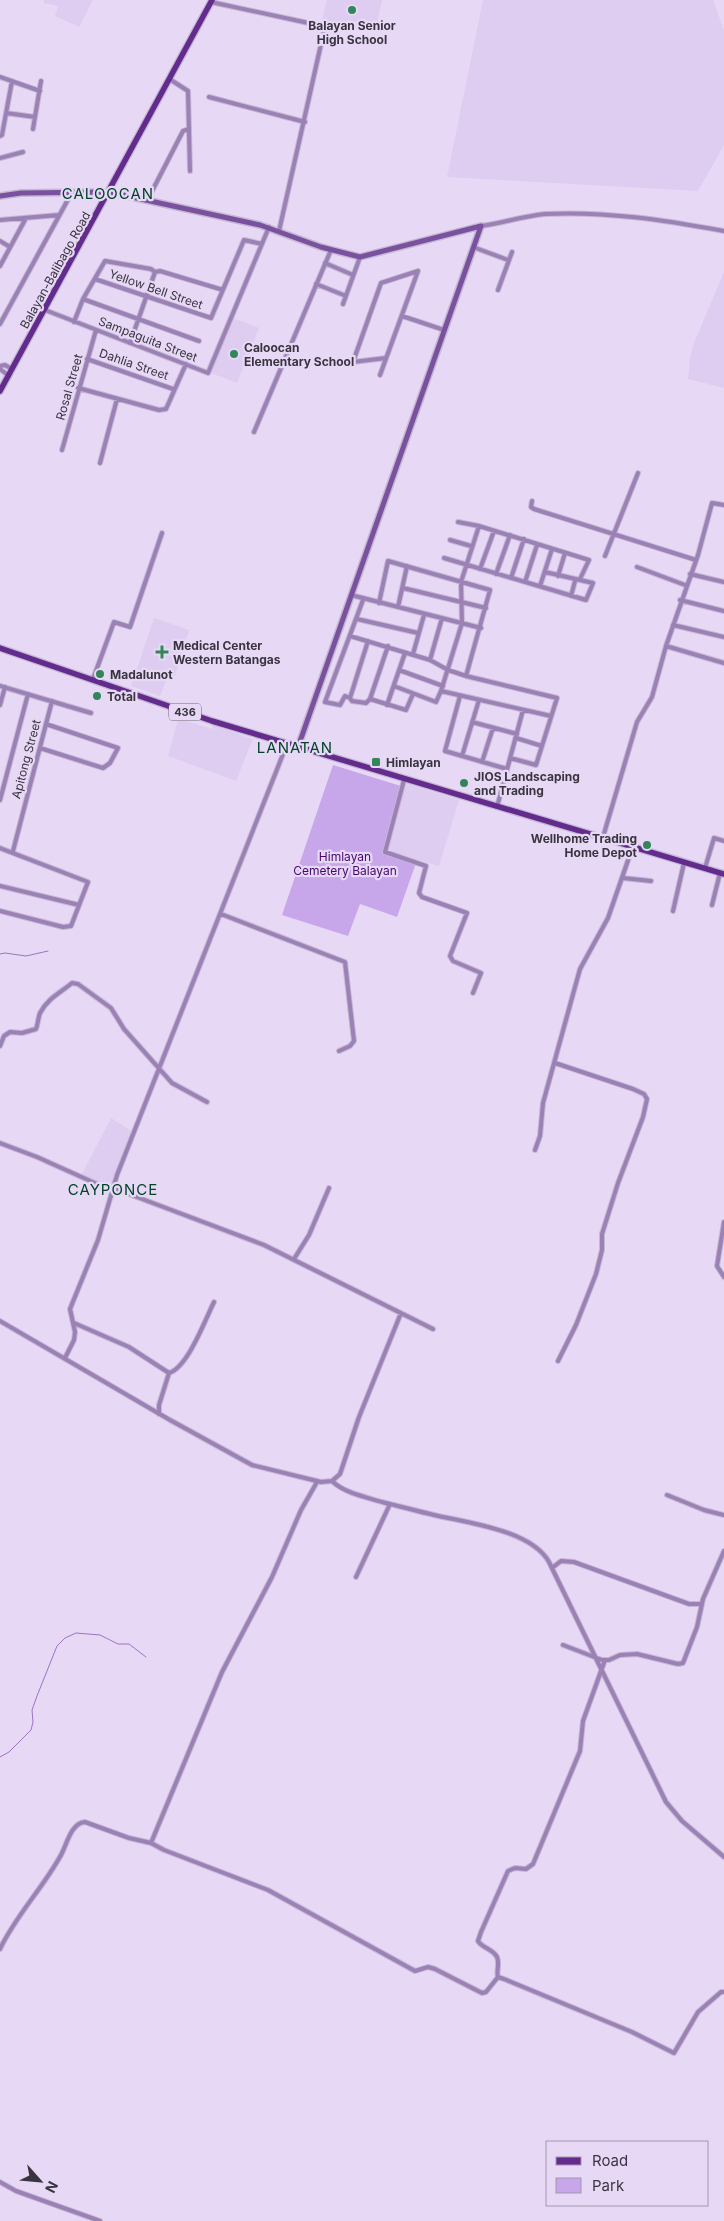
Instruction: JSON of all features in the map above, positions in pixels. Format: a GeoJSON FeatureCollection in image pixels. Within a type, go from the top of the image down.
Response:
{"type":"FeatureCollection","features":[{"type":"Feature","properties":{"kind":"main road","name":"Balayan-Balibago Road"},"geometry":{"type":"LineString","coordinates":[[0,391],[171,80],[211,1]]}},
{"type":"Feature","properties":{"kind":"main road","name":"436"},"geometry":{"type":"LineString","coordinates":[[0,648],[212,721],[404,780],[722,873]]}},
{"type":"Feature","properties":{"kind":"street"},"geometry":{"type":"LineString","coordinates":[[211,1],[323,27],[324,30],[305,122],[279,231]]}},
{"type":"Feature","properties":{"kind":"street"},"geometry":{"type":"LineString","coordinates":[[0,77],[40,91]]}},
{"type":"Feature","properties":{"kind":"street"},"geometry":{"type":"LineString","coordinates":[[171,80],[188,90],[190,171]]}},
{"type":"Feature","properties":{"kind":"street"},"geometry":{"type":"LineString","coordinates":[[0,136],[2,135],[12,81]]}},
{"type":"Feature","properties":{"kind":"street"},"geometry":{"type":"LineString","coordinates":[[33,129],[41,81]]}},
{"type":"Feature","properties":{"kind":"street"},"geometry":{"type":"LineString","coordinates":[[208,97],[305,122]]}},
{"type":"Feature","properties":{"kind":"street"},"geometry":{"type":"LineString","coordinates":[[6,112],[35,117]]}},
{"type":"Feature","properties":{"kind":"street"},"geometry":{"type":"LineString","coordinates":[[148,199],[183,131],[189,129]]}},
{"type":"Feature","properties":{"kind":"street"},"geometry":{"type":"LineString","coordinates":[[0,158],[23,152]]}},
{"type":"Feature","properties":{"kind":"street"},"geometry":{"type":"LineString","coordinates":[[0,196],[21,193],[109,192],[269,227],[331,250],[360,257],[481,226],[544,214],[649,217],[724,231]]}},
{"type":"Feature","properties":{"kind":"street"},"geometry":{"type":"LineString","coordinates":[[0,323],[71,194]]}},
{"type":"Feature","properties":{"kind":"street"},"geometry":{"type":"LineString","coordinates":[[0,220],[59,216]]}},
{"type":"Feature","properties":{"kind":"street"},"geometry":{"type":"LineString","coordinates":[[0,266],[26,218]]}},
{"type":"Feature","properties":{"kind":"street"},"geometry":{"type":"LineString","coordinates":[[298,747],[481,226]]}},
{"type":"Feature","properties":{"kind":"street","name":"Sampaguita Street"},"geometry":{"type":"LineString","coordinates":[[45,310],[208,373],[269,227]]}},
{"type":"Feature","properties":{"kind":"street"},"geometry":{"type":"LineString","coordinates":[[74,322],[83,299],[105,261],[109,260],[151,269],[155,272],[160,271],[223,290],[244,240],[262,244]]}},
{"type":"Feature","properties":{"kind":"street"},"geometry":{"type":"LineString","coordinates":[[0,241],[10,247]]}},
{"type":"Feature","properties":{"kind":"street"},"geometry":{"type":"LineString","coordinates":[[474,247],[508,260]]}},
{"type":"Feature","properties":{"kind":"street"},"geometry":{"type":"LineString","coordinates":[[254,432],[331,250]]}},
{"type":"Feature","properties":{"kind":"street"},"geometry":{"type":"LineString","coordinates":[[498,290],[512,252]]}},
{"type":"Feature","properties":{"kind":"street"},"geometry":{"type":"LineString","coordinates":[[343,304],[360,257]]}},
{"type":"Feature","properties":{"kind":"street"},"geometry":{"type":"LineString","coordinates":[[325,263],[354,275]]}},
{"type":"Feature","properties":{"kind":"street"},"geometry":{"type":"LineString","coordinates":[[380,375],[418,271],[381,284],[354,362],[386,358]]}},
{"type":"Feature","properties":{"kind":"street"},"geometry":{"type":"LineString","coordinates":[[130,343],[155,272]]}},
{"type":"Feature","properties":{"kind":"street","name":"Yellow Bell Street"},"geometry":{"type":"LineString","coordinates":[[95,279],[211,318],[223,290]]}},
{"type":"Feature","properties":{"kind":"street"},"geometry":{"type":"LineString","coordinates":[[316,284],[346,296]]}},
{"type":"Feature","properties":{"kind":"street"},"geometry":{"type":"LineString","coordinates":[[83,299],[199,341]]}},
{"type":"Feature","properties":{"kind":"street"},"geometry":{"type":"LineString","coordinates":[[402,316],[444,330]]}},
{"type":"Feature","properties":{"kind":"street","name":"Rosal Street"},"geometry":{"type":"LineString","coordinates":[[62,450],[78,388],[96,330]]}},
{"type":"Feature","properties":{"kind":"street","name":"Dahlia Street"},"geometry":{"type":"LineString","coordinates":[[87,359],[173,389]]}},
{"type":"Feature","properties":{"kind":"street"},"geometry":{"type":"LineString","coordinates":[[78,388],[160,410],[166,408],[186,364]]}},
{"type":"Feature","properties":{"kind":"street"},"geometry":{"type":"LineString","coordinates":[[9,376],[0,367],[5,365],[12,369]]}},
{"type":"Feature","properties":{"kind":"street"},"geometry":{"type":"LineString","coordinates":[[100,463],[117,399]]}},
{"type":"Feature","properties":{"kind":"street"},"geometry":{"type":"LineString","coordinates":[[606,556],[638,473]]}},
{"type":"Feature","properties":{"kind":"street"},"geometry":{"type":"LineString","coordinates":[[532,501],[531,507],[534,509],[696,560]]}},
{"type":"Feature","properties":{"kind":"street"},"geometry":{"type":"LineString","coordinates":[[603,837],[637,722],[652,697],[680,600],[696,560],[712,503],[724,505]]}},
{"type":"Feature","properties":{"kind":"street"},"geometry":{"type":"LineString","coordinates":[[458,522],[494,530],[524,539],[536,545],[589,560],[577,580],[571,596]]}},
{"type":"Feature","properties":{"kind":"street"},"geometry":{"type":"LineString","coordinates":[[394,686],[436,702],[442,689],[462,623],[461,582],[479,526]]}},
{"type":"Feature","properties":{"kind":"street"},"geometry":{"type":"LineString","coordinates":[[480,569],[494,530]]}},
{"type":"Feature","properties":{"kind":"street"},"geometry":{"type":"LineString","coordinates":[[93,679],[114,622],[130,627],[162,533]]}},
{"type":"Feature","properties":{"kind":"street"},"geometry":{"type":"LineString","coordinates":[[496,574],[510,535]]}},
{"type":"Feature","properties":{"kind":"street"},"geometry":{"type":"LineString","coordinates":[[511,578],[524,539]]}},
{"type":"Feature","properties":{"kind":"street"},"geometry":{"type":"LineString","coordinates":[[450,540],[471,546]]}},
{"type":"Feature","properties":{"kind":"street"},"geometry":{"type":"LineString","coordinates":[[525,582],[536,545]]}},
{"type":"Feature","properties":{"kind":"street"},"geometry":{"type":"LineString","coordinates":[[540,586],[552,549]]}},
{"type":"Feature","properties":{"kind":"street"},"geometry":{"type":"LineString","coordinates":[[558,576],[565,553]]}},
{"type":"Feature","properties":{"kind":"street"},"geometry":{"type":"LineString","coordinates":[[444,558],[586,600],[592,583],[545,572]]}},
{"type":"Feature","properties":{"kind":"street"},"geometry":{"type":"LineString","coordinates":[[379,603],[388,561],[490,590],[466,676]]}},
{"type":"Feature","properties":{"kind":"street"},"geometry":{"type":"LineString","coordinates":[[398,607],[407,566]]}},
{"type":"Feature","properties":{"kind":"street"},"geometry":{"type":"LineString","coordinates":[[637,567],[686,585]]}},
{"type":"Feature","properties":{"kind":"street"},"geometry":{"type":"LineString","coordinates":[[690,574],[724,582]]}},
{"type":"Feature","properties":{"kind":"street"},"geometry":{"type":"LineString","coordinates":[[403,588],[486,608]]}},
{"type":"Feature","properties":{"kind":"street"},"geometry":{"type":"LineString","coordinates":[[351,595],[363,600],[480,628]]}},
{"type":"Feature","properties":{"kind":"street"},"geometry":{"type":"LineString","coordinates":[[363,600],[325,702],[336,706],[340,705],[345,696],[352,701],[366,703],[370,698],[388,646]]}},
{"type":"Feature","properties":{"kind":"street"},"geometry":{"type":"LineString","coordinates":[[680,600],[724,611]]}},
{"type":"Feature","properties":{"kind":"street"},"geometry":{"type":"LineString","coordinates":[[413,654],[424,615]]}},
{"type":"Feature","properties":{"kind":"street"},"geometry":{"type":"LineString","coordinates":[[357,618],[418,633]]}},
{"type":"Feature","properties":{"kind":"street"},"geometry":{"type":"LineString","coordinates":[[430,660],[442,618]]}},
{"type":"Feature","properties":{"kind":"street"},"geometry":{"type":"LineString","coordinates":[[673,625],[724,637]]}},
{"type":"Feature","properties":{"kind":"street"},"geometry":{"type":"LineString","coordinates":[[350,636],[413,654],[466,676],[557,698],[536,765],[510,758]]}},
{"type":"Feature","properties":{"kind":"street"},"geometry":{"type":"LineString","coordinates":[[350,698],[368,641]]}},
{"type":"Feature","properties":{"kind":"street"},"geometry":{"type":"LineString","coordinates":[[666,646],[724,663]]}},
{"type":"Feature","properties":{"kind":"street"},"geometry":{"type":"LineString","coordinates":[[387,705],[405,653]]}},
{"type":"Feature","properties":{"kind":"street"},"geometry":{"type":"LineString","coordinates":[[399,670],[460,696],[551,716]]}},
{"type":"Feature","properties":{"kind":"street"},"geometry":{"type":"LineString","coordinates":[[0,705],[2,687],[91,713]]}},
{"type":"Feature","properties":{"kind":"street"},"geometry":{"type":"LineString","coordinates":[[0,800],[28,694]]}},
{"type":"Feature","properties":{"kind":"street"},"geometry":{"type":"LineString","coordinates":[[370,698],[406,710],[413,694]]}},
{"type":"Feature","properties":{"kind":"street"},"geometry":{"type":"LineString","coordinates":[[460,696],[445,751],[507,769]]}},
{"type":"Feature","properties":{"kind":"street"},"geometry":{"type":"LineString","coordinates":[[462,756],[479,700]]}},
{"type":"Feature","properties":{"kind":"street","name":"Apitong Street"},"geometry":{"type":"LineString","coordinates":[[13,851],[52,701]]}},
{"type":"Feature","properties":{"kind":"street"},"geometry":{"type":"LineString","coordinates":[[496,807],[523,710]]}},
{"type":"Feature","properties":{"kind":"street"},"geometry":{"type":"LineString","coordinates":[[472,722],[542,746]]}},
{"type":"Feature","properties":{"kind":"street"},"geometry":{"type":"LineString","coordinates":[[40,748],[104,768],[110,763],[118,748],[46,724]]}},
{"type":"Feature","properties":{"kind":"street"},"geometry":{"type":"LineString","coordinates":[[482,762],[492,728]]}},
{"type":"Feature","properties":{"kind":"street"},"geometry":{"type":"LineString","coordinates":[[65,1358],[74,1340],[74,1323],[70,1309],[98,1240],[113,1188],[221,914],[249,836],[287,744]]}},
{"type":"Feature","properties":{"kind":"street"},"geometry":{"type":"LineString","coordinates":[[404,780],[384,852],[426,866],[419,893],[422,898],[467,913],[450,956],[453,961],[481,973],[473,993]]}},
{"type":"Feature","properties":{"kind":"street"},"geometry":{"type":"LineString","coordinates":[[705,868],[714,838],[724,841]]}},
{"type":"Feature","properties":{"kind":"street"},"geometry":{"type":"LineString","coordinates":[[535,1150],[540,1136],[540,1112],[580,970],[608,918],[624,878],[633,846]]}},
{"type":"Feature","properties":{"kind":"street"},"geometry":{"type":"LineString","coordinates":[[0,848],[13,851],[88,882],[71,926],[63,927],[0,912]]}},
{"type":"Feature","properties":{"kind":"street"},"geometry":{"type":"LineString","coordinates":[[673,911],[684,863]]}},
{"type":"Feature","properties":{"kind":"street"},"geometry":{"type":"LineString","coordinates":[[712,905],[722,873]]}},
{"type":"Feature","properties":{"kind":"street"},"geometry":{"type":"LineString","coordinates":[[624,878],[651,881]]}},
{"type":"Feature","properties":{"kind":"street"},"geometry":{"type":"LineString","coordinates":[[0,886],[79,905]]}},
{"type":"Feature","properties":{"kind":"street"},"geometry":{"type":"LineString","coordinates":[[221,914],[345,962],[354,1041],[350,1046],[339,1051]]}},
{"type":"Feature","properties":{"kind":"street"},"geometry":{"type":"LineString","coordinates":[[0,1046],[4,1036],[10,1032],[22,1033],[36,1029],[39,1015],[50,998],[75,983],[111,1008],[124,1029],[172,1083],[207,1102]]}},
{"type":"Feature","properties":{"kind":"street"},"geometry":{"type":"LineString","coordinates":[[555,1063],[633,1089],[644,1094],[647,1099],[643,1117],[618,1183],[607,1220],[596,1274],[576,1325],[558,1362]]}},
{"type":"Feature","properties":{"kind":"street"},"geometry":{"type":"LineString","coordinates":[[0,1144],[37,1157],[106,1188],[113,1188],[264,1245],[433,1329]]}},
{"type":"Feature","properties":{"kind":"street"},"geometry":{"type":"LineString","coordinates":[[294,1259],[322,1208],[329,1188]]}},
{"type":"Feature","properties":{"kind":"street"},"geometry":{"type":"LineString","coordinates":[[724,1222],[717,1266],[724,1277]]}},
{"type":"Feature","properties":{"kind":"street"},"geometry":{"type":"LineString","coordinates":[[169,1373],[175,1371],[192,1347],[214,1302]]}},
{"type":"Feature","properties":{"kind":"street"},"geometry":{"type":"LineString","coordinates":[[0,1321],[159,1414],[252,1465],[317,1482],[332,1481],[340,1474],[359,1416],[401,1313]]}},
{"type":"Feature","properties":{"kind":"street"},"geometry":{"type":"LineString","coordinates":[[74,1323],[129,1347],[169,1373]]}},
{"type":"Feature","properties":{"kind":"street"},"geometry":{"type":"LineString","coordinates":[[159,1414],[159,1405],[169,1373]]}},
{"type":"Feature","properties":{"kind":"street"},"geometry":{"type":"LineString","coordinates":[[332,1481],[344,1489],[390,1504],[497,1530],[526,1541],[542,1552],[552,1568],[666,1802],[682,1821],[724,1857]]}},
{"type":"Feature","properties":{"kind":"street"},"geometry":{"type":"LineString","coordinates":[[151,1843],[222,1672],[272,1576],[301,1510],[317,1482]]}},
{"type":"Feature","properties":{"kind":"street"},"geometry":{"type":"LineString","coordinates":[[667,1495],[704,1510],[724,1515]]}},
{"type":"Feature","properties":{"kind":"street"},"geometry":{"type":"LineString","coordinates":[[356,1576],[390,1504]]}},
{"type":"Feature","properties":{"kind":"street"},"geometry":{"type":"LineString","coordinates":[[564,1646],[604,1660],[620,1655],[638,1654],[678,1664],[683,1663],[696,1627],[701,1604],[724,1551]]}},
{"type":"Feature","properties":{"kind":"street"},"geometry":{"type":"LineString","coordinates":[[552,1568],[561,1561],[574,1562],[689,1604],[701,1604]]}},
{"type":"Feature","properties":{"kind":"street"},"geometry":{"type":"LineString","coordinates":[[0,1949],[17,1919],[52,1870],[78,1824],[85,1822],[129,1838],[151,1843],[164,1850],[268,1890],[415,1971],[428,1967],[435,1969],[482,1993],[486,1992],[498,1977],[498,1959],[478,1941],[481,1932],[508,1871],[515,1868],[530,1867],[536,1858],[580,1751],[583,1721],[596,1690],[604,1660]]}},
{"type":"Feature","properties":{"kind":"street"},"geometry":{"type":"LineString","coordinates":[[498,1977],[632,2032],[674,2053],[698,2012],[721,1992],[724,1992]]}},
{"type":"Feature","properties":{"kind":"street"},"geometry":{"type":"LineString","coordinates":[[0,2182],[16,2191],[100,2221]]}},
{"type":"Feature","properties":{"kind":"shaded area"},"geometry":{"type":"Polygon","coordinates":[[[44,0],[93,0],[79,27],[55,16],[58,6],[44,3],[44,0]]]}},
{"type":"Feature","properties":{"kind":"shaded area","name":"Balayan Senior High School"},"geometry":{"type":"Polygon","coordinates":[[[327,0],[382,0],[375,32],[322,20],[327,0]]]}},
{"type":"Feature","properties":{"kind":"shaded area"},"geometry":{"type":"Polygon","coordinates":[[[483,0],[713,0],[724,30],[724,145],[698,191],[447,177],[483,0]]]}},
{"type":"Feature","properties":{"kind":"shaded area"},"geometry":{"type":"Polygon","coordinates":[[[724,272],[724,388],[688,379],[690,357],[694,343],[724,272]]]}},
{"type":"Feature","properties":{"kind":"shaded area","name":"Caloocan Elementary School"},"geometry":{"type":"Polygon","coordinates":[[[233,318],[259,328],[237,383],[211,373],[233,318]]]}},
{"type":"Feature","properties":{"kind":"shaded area","name":"Medical Center Western Batangas"},"geometry":{"type":"Polygon","coordinates":[[[154,618],[189,630],[175,676],[169,674],[160,696],[131,686],[154,618]]]}},
{"type":"Feature","properties":{"kind":"shaded area"},"geometry":{"type":"Polygon","coordinates":[[[179,716],[183,720],[212,729],[213,725],[253,739],[236,781],[168,756],[179,716]]]}},
{"type":"Feature","properties":{"kind":"shaded area"},"geometry":{"type":"Polygon","coordinates":[[[405,783],[459,800],[439,866],[386,851],[405,783]]]}},
{"type":"Feature","properties":{"kind":"shaded area"},"geometry":{"type":"Polygon","coordinates":[[[111,1118],[133,1132],[111,1187],[82,1174],[111,1118]]]}},
{"type":"Feature","properties":{"kind":"green space","name":"Himlayan Cemetery Balayan"},"geometry":{"type":"Polygon","coordinates":[[[333,765],[404,787],[386,851],[417,860],[397,917],[360,904],[348,936],[282,915],[333,765]]]}},
{"type":"Feature","properties":{"kind":"waterway"},"geometry":{"type":"LineString","coordinates":[[0,954],[26,956],[48,951]]}},
{"type":"Feature","properties":{"kind":"waterway"},"geometry":{"type":"LineString","coordinates":[[0,1757],[9,1752],[31,1730],[33,1722],[32,1710],[37,1696],[57,1646],[65,1638],[76,1633],[100,1635],[118,1644],[129,1644],[146,1657]]}},
{"type":"Feature","properties":{"kind":"place","name":"Balayan Senior High School"},"geometry":{"type":"Point","coordinates":[352,10]}},
{"type":"Feature","properties":{"kind":"place","name":"Caloocan Elementary School"},"geometry":{"type":"Point","coordinates":[234,354]}},
{"type":"Feature","properties":{"kind":"place","name":"Medical Center Western Batangas"},"geometry":{"type":"Point","coordinates":[162,652]}},
{"type":"Feature","properties":{"kind":"place","name":"Madalunot"},"geometry":{"type":"Point","coordinates":[100,674]}},
{"type":"Feature","properties":{"kind":"place","name":"Total"},"geometry":{"type":"Point","coordinates":[97,696]}},
{"type":"Feature","properties":{"kind":"place","name":"Himlayan"},"geometry":{"type":"Point","coordinates":[376,762]}},
{"type":"Feature","properties":{"kind":"place","name":"JIOS Landscaping and Trading"},"geometry":{"type":"Point","coordinates":[464,783]}},
{"type":"Feature","properties":{"kind":"place","name":"Wellhome Trading Home Depot"},"geometry":{"type":"Point","coordinates":[647,845]}},
{"type":"Feature","properties":{"kind":"district","name":"CALOOCAN"},"geometry":{"type":"Point","coordinates":[108,193]}},
{"type":"Feature","properties":{"kind":"district","name":"LANATAN"},"geometry":{"type":"Point","coordinates":[295,747]}},
{"type":"Feature","properties":{"kind":"district","name":"CAYPONCE"},"geometry":{"type":"Point","coordinates":[113,1189]}}]}
